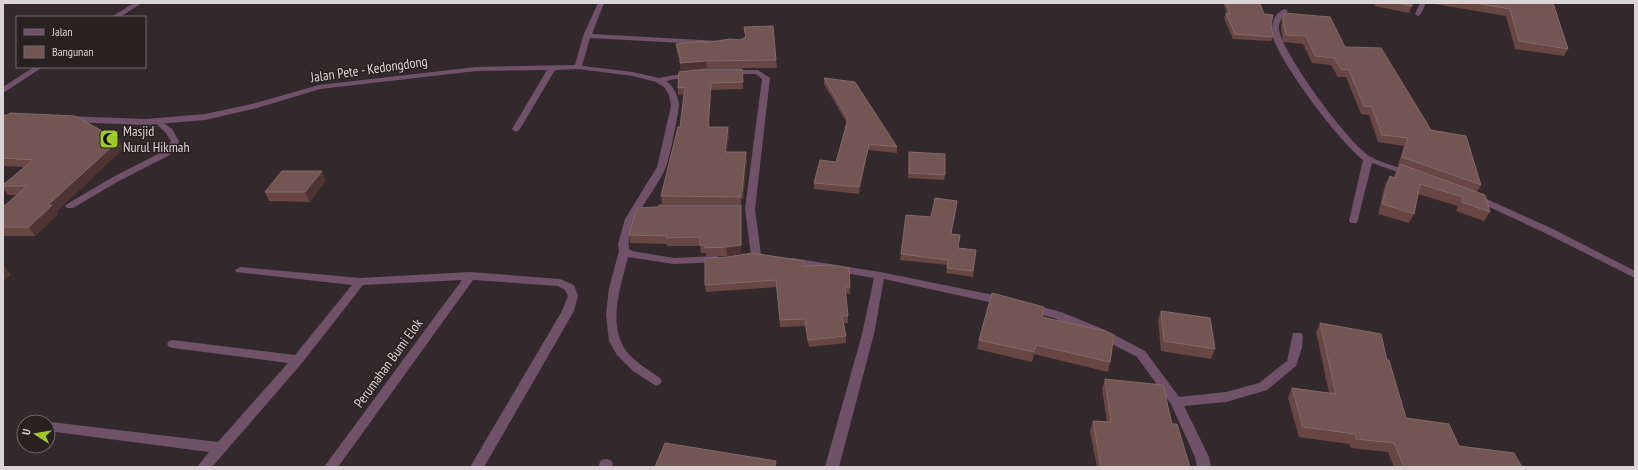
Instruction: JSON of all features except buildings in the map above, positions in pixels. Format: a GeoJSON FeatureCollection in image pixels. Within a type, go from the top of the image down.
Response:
{"type":"FeatureCollection","features":[{"type":"Feature","properties":{"kind":"street"},"geometry":{"type":"LineString","coordinates":[[117,16],[139,3]]}},
{"type":"Feature","properties":{"kind":"street"},"geometry":{"type":"LineString","coordinates":[[578,67],[601,3]]}},
{"type":"Feature","properties":{"kind":"street"},"geometry":{"type":"LineString","coordinates":[[1418,14],[1423,3]]}},
{"type":"Feature","properties":{"kind":"street"},"geometry":{"type":"LineString","coordinates":[[1285,11],[1278,17],[1274,28],[1276,40],[1288,60],[1355,149],[1368,159],[1419,176]]}},
{"type":"Feature","properties":{"kind":"street"},"geometry":{"type":"LineString","coordinates":[[588,36],[726,44]]}},
{"type":"Feature","properties":{"kind":"street","name":"Jalan Pete - Kedongdong"},"geometry":{"type":"LineString","coordinates":[[54,118],[157,121],[205,117],[254,106],[319,87],[476,69],[578,67],[634,74],[659,80]]}},
{"type":"Feature","properties":{"kind":"street"},"geometry":{"type":"LineString","coordinates":[[3,91],[38,68]]}},
{"type":"Feature","properties":{"kind":"street"},"geometry":{"type":"LineString","coordinates":[[516,129],[552,68]]}},
{"type":"Feature","properties":{"kind":"street"},"geometry":{"type":"LineString","coordinates":[[721,72],[758,72],[766,78],[746,209],[756,256]]}},
{"type":"Feature","properties":{"kind":"street"},"geometry":{"type":"LineString","coordinates":[[659,80],[684,74],[699,73]]}},
{"type":"Feature","properties":{"kind":"street"},"geometry":{"type":"LineString","coordinates":[[656,381],[632,364],[620,351],[613,335],[611,313],[624,251],[623,244],[630,219],[662,167],[675,106],[673,95],[667,85],[659,80]]}},
{"type":"Feature","properties":{"kind":"street"},"geometry":{"type":"LineString","coordinates":[[70,206],[116,179],[165,154],[172,147],[175,141],[169,131],[157,121]]}},
{"type":"Feature","properties":{"kind":"street"},"geometry":{"type":"LineString","coordinates":[[1354,221],[1368,159]]}},
{"type":"Feature","properties":{"kind":"street"},"geometry":{"type":"LineString","coordinates":[[1467,194],[1547,230],[1635,274]]}},
{"type":"Feature","properties":{"kind":"street"},"geometry":{"type":"LineString","coordinates":[[636,208],[651,208]]}},
{"type":"Feature","properties":{"kind":"street"},"geometry":{"type":"LineString","coordinates":[[624,251],[629,254],[674,261],[727,260]]}},
{"type":"Feature","properties":{"kind":"street"},"geometry":{"type":"LineString","coordinates":[[779,259],[985,296],[1056,315],[1092,329],[1141,354],[1176,402],[1202,457],[1204,467]]}},
{"type":"Feature","properties":{"kind":"street"},"geometry":{"type":"LineString","coordinates":[[240,270],[360,282],[470,276],[560,283],[570,288],[573,296],[568,311],[477,467]]}},
{"type":"Feature","properties":{"kind":"street","name":"Perumahan Bumi Elok"},"geometry":{"type":"LineString","coordinates":[[332,467],[470,276]]}},
{"type":"Feature","properties":{"kind":"street"},"geometry":{"type":"LineString","coordinates":[[832,467],[868,334],[880,276]]}},
{"type":"Feature","properties":{"kind":"street"},"geometry":{"type":"LineString","coordinates":[[204,467],[298,360],[360,282]]}},
{"type":"Feature","properties":{"kind":"street"},"geometry":{"type":"LineString","coordinates":[[1176,402],[1226,397],[1263,387],[1292,363],[1296,348],[1297,336]]}},
{"type":"Feature","properties":{"kind":"street"},"geometry":{"type":"LineString","coordinates":[[173,344],[298,360]]}},
{"type":"Feature","properties":{"kind":"street"},"geometry":{"type":"LineString","coordinates":[[56,428],[220,448]]}},
{"type":"Feature","properties":{"kind":"place","name":"Masjid Nurul Hikmah"},"geometry":{"type":"Point","coordinates":[109,139]}}]}
